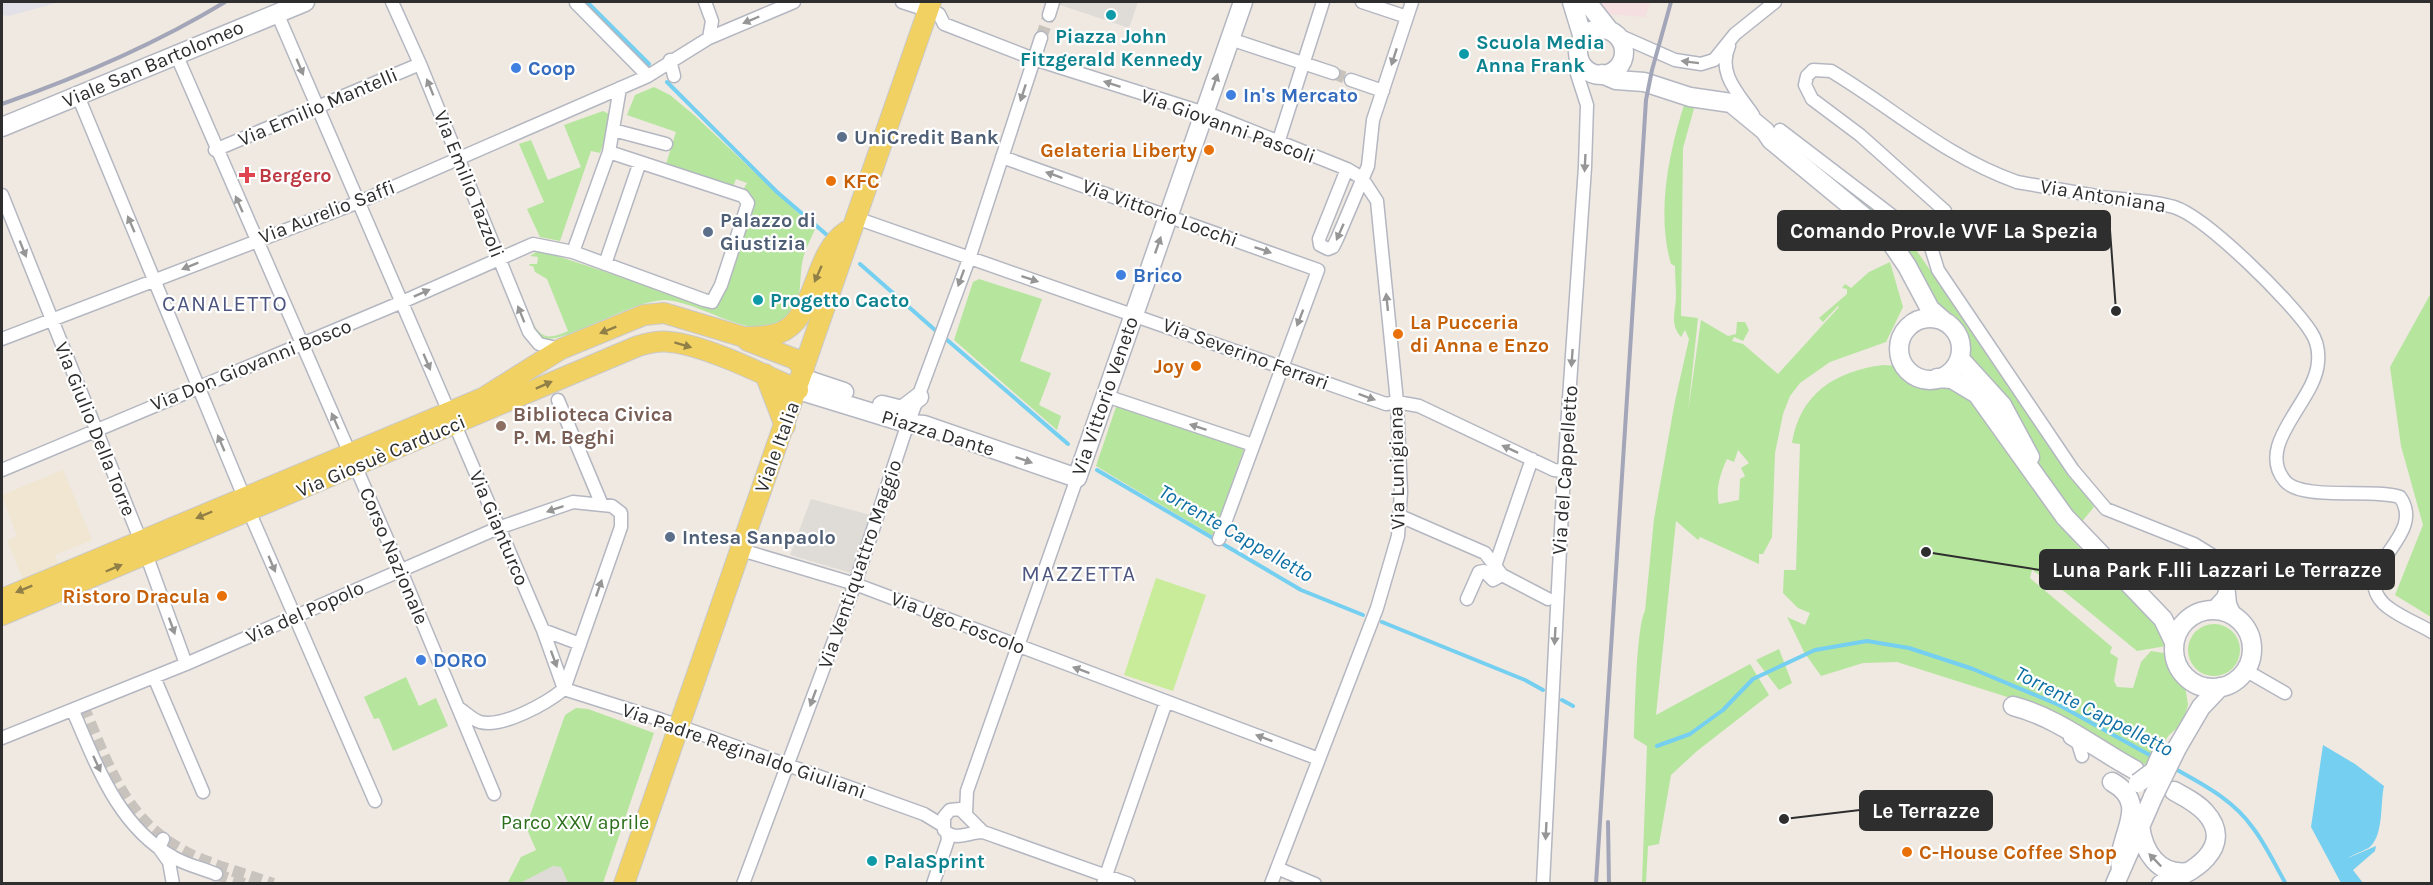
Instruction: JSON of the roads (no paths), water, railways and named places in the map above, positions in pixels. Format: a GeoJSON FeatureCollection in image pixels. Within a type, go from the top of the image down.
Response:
{"type":"FeatureCollection","features":[{"type":"Feature","properties":{"kind":"main road","name":"Viale Italia"},"geometry":{"type":"LineString","coordinates":[[624,884],[929,6]]}},
{"type":"Feature","properties":{"kind":"main road","name":"Via Giosuè Carducci"},"geometry":{"type":"LineString","coordinates":[[744,337],[777,334],[791,326],[808,300],[827,254],[840,236],[854,223]]}},
{"type":"Feature","properties":{"kind":"main road","name":"Via Giosuè Carducci"},"geometry":{"type":"LineString","coordinates":[[2,615],[143,548],[247,504],[452,419],[654,342],[671,342],[765,374],[801,379],[795,359],[744,337],[664,313],[644,315],[561,349],[452,419]]}},
{"type":"Feature","properties":{"kind":"main road"},"geometry":{"type":"LineString","coordinates":[[765,374],[785,426]]}},
{"type":"Feature","properties":{"kind":"main road","name":"Via Giosuè Carducci"},"geometry":{"type":"LineString","coordinates":[[2,598],[143,548]]}},
{"type":"Feature","properties":{"kind":"street","name":"Viale San Bartolomeo"},"geometry":{"type":"LineString","coordinates":[[2,127],[305,2]]}},
{"type":"Feature","properties":{"kind":"street","name":"Via Emilio Tazzoli"},"geometry":{"type":"LineString","coordinates":[[392,2],[420,64],[533,340],[539,344],[561,349]]}},
{"type":"Feature","properties":{"kind":"street"},"geometry":{"type":"LineString","coordinates":[[705,2],[712,21],[709,38]]}},
{"type":"Feature","properties":{"kind":"street"},"geometry":{"type":"LineString","coordinates":[[576,3],[648,76],[670,60],[709,38],[794,2]]}},
{"type":"Feature","properties":{"kind":"street"},"geometry":{"type":"LineString","coordinates":[[902,2],[929,6]]}},
{"type":"Feature","properties":{"kind":"street"},"geometry":{"type":"LineString","coordinates":[[1049,15],[1053,2]]}},
{"type":"Feature","properties":{"kind":"street","name":"Via Vittorio Veneto"},"geometry":{"type":"LineString","coordinates":[[960,814],[1016,646],[1243,2]]}},
{"type":"Feature","properties":{"kind":"street"},"geometry":{"type":"LineString","coordinates":[[1278,143],[1323,2]]}},
{"type":"Feature","properties":{"kind":"street"},"geometry":{"type":"LineString","coordinates":[[1362,2],[1407,17]]}},
{"type":"Feature","properties":{"kind":"street"},"geometry":{"type":"LineString","coordinates":[[1347,169],[1318,239],[1322,246],[1333,247],[1368,166],[1373,120],[1412,2]]}},
{"type":"Feature","properties":{"kind":"street"},"geometry":{"type":"LineString","coordinates":[[1572,2],[1583,38]]}},
{"type":"Feature","properties":{"kind":"street"},"geometry":{"type":"LineString","coordinates":[[1587,2],[1624,48],[1621,63],[1610,73],[1602,74]]}},
{"type":"Feature","properties":{"kind":"street"},"geometry":{"type":"LineString","coordinates":[[1771,132],[1725,111],[1644,82],[1616,80],[1588,70],[1579,58],[1578,51],[1583,38],[1595,30],[1613,32],[1675,60],[1701,64],[1714,60],[1735,34],[1775,2]]}},
{"type":"Feature","properties":{"kind":"street","name":"Via Giovanni Pascoli"},"geometry":{"type":"LineString","coordinates":[[929,6],[939,14],[944,24],[1034,59],[1204,114],[1347,169],[1362,178]]}},
{"type":"Feature","properties":{"kind":"street","name":"Via Gianturco"},"geometry":{"type":"LineString","coordinates":[[277,13],[543,630],[564,688]]}},
{"type":"Feature","properties":{"kind":"street"},"geometry":{"type":"LineString","coordinates":[[1735,34],[1725,55],[1725,72],[1735,98],[1771,132],[1919,238],[1929,241],[1938,270],[2073,470],[2106,509],[2194,544],[2220,560],[2224,566],[2230,604],[2236,617],[2245,627],[2252,652],[2245,670],[2232,683],[2220,687],[2201,686],[2185,677]]}},
{"type":"Feature","properties":{"kind":"street","name":"Via Ventiquattro Maggio"},"geometry":{"type":"LineString","coordinates":[[743,884],[855,584],[909,424],[969,258],[1041,38]]}},
{"type":"Feature","properties":{"kind":"street"},"geometry":{"type":"LineString","coordinates":[[1230,39],[1333,74]]}},
{"type":"Feature","properties":{"kind":"street","name":"Corso Nazionale"},"geometry":{"type":"LineString","coordinates":[[176,54],[215,150],[401,571],[494,794]]}},
{"type":"Feature","properties":{"kind":"street","name":"Via del Cappelletto"},"geometry":{"type":"LineString","coordinates":[[1543,884],[1564,471],[1587,109],[1586,97],[1577,74],[1579,58]]}},
{"type":"Feature","properties":{"kind":"street"},"geometry":{"type":"LineString","coordinates":[[670,60],[674,76]]}},
{"type":"Feature","properties":{"kind":"street"},"geometry":{"type":"LineString","coordinates":[[1621,63],[1625,69],[1644,82]]}},
{"type":"Feature","properties":{"kind":"street","name":"Via Emilio Mantelli"},"geometry":{"type":"LineString","coordinates":[[215,150],[420,64]]}},
{"type":"Feature","properties":{"kind":"street","name":"Via Antoniana"},"geometry":{"type":"LineString","coordinates":[[1929,241],[1940,238],[1946,233],[1945,211],[1860,135],[1812,99],[1805,85],[1807,76],[1813,70],[1831,71],[1951,153],[1978,167],[2017,182],[2175,207],[2212,230],[2293,309],[2312,333],[2318,346],[2318,363],[2314,381],[2276,446],[2275,464],[2279,472],[2286,482],[2303,491],[2376,493],[2400,497],[2406,506],[2407,521],[2380,564],[2375,585],[2384,604],[2432,632]]}},
{"type":"Feature","properties":{"kind":"street","name":"Via Aurelio Saffi"},"geometry":{"type":"LineString","coordinates":[[2,339],[359,202],[648,76]]}},
{"type":"Feature","properties":{"kind":"street"},"geometry":{"type":"LineString","coordinates":[[1351,80],[1383,91]]}},
{"type":"Feature","properties":{"kind":"street"},"geometry":{"type":"LineString","coordinates":[[573,252],[609,152],[620,88]]}},
{"type":"Feature","properties":{"kind":"street"},"geometry":{"type":"LineString","coordinates":[[78,96],[294,617],[375,801]]}},
{"type":"Feature","properties":{"kind":"street"},"geometry":{"type":"LineString","coordinates":[[1696,100],[1735,98]]}},
{"type":"Feature","properties":{"kind":"street"},"geometry":{"type":"LineString","coordinates":[[613,130],[666,144]]}},
{"type":"Feature","properties":{"kind":"street"},"geometry":{"type":"LineString","coordinates":[[1771,132],[1771,140],[1886,235],[1907,266],[1930,309],[1957,334],[1962,370],[1986,395],[2036,478]]}},
{"type":"Feature","properties":{"kind":"street"},"geometry":{"type":"LineString","coordinates":[[605,264],[640,162],[609,152]]}},
{"type":"Feature","properties":{"kind":"street","name":"Via Vittorio Locchi"},"geometry":{"type":"LineString","coordinates":[[1002,157],[1318,270],[1281,366]]}},
{"type":"Feature","properties":{"kind":"street","name":"Via Don Giovanni Bosco"},"geometry":{"type":"LineString","coordinates":[[2,470],[402,302],[533,244],[573,252],[712,302],[721,285],[748,210],[748,203],[743,196],[640,162]]}},
{"type":"Feature","properties":{"kind":"street","name":"Via Lunigiana"},"geometry":{"type":"LineString","coordinates":[[1271,884],[1377,608],[1398,536],[1401,492],[1397,402],[1377,201],[1362,178]]}},
{"type":"Feature","properties":{"kind":"street","name":"Via Giulio Della Torre"},"geometry":{"type":"LineString","coordinates":[[2,195],[143,548],[186,664]]}},
{"type":"Feature","properties":{"kind":"street","name":"Via Severino Ferrari"},"geometry":{"type":"LineString","coordinates":[[854,223],[969,258],[1134,314],[1386,404],[1397,402],[1419,406],[1532,459],[1564,471]]}},
{"type":"Feature","properties":{"kind":"street"},"geometry":{"type":"LineString","coordinates":[[1907,266],[1918,313],[1900,340],[1901,359],[1912,374],[1928,379],[1952,379],[1977,394],[2036,478],[2081,535],[2139,592],[2168,626],[2174,642],[2174,655],[2190,693],[2186,728]]}},
{"type":"Feature","properties":{"kind":"street"},"geometry":{"type":"LineString","coordinates":[[1913,323],[1929,318],[1945,322]]}},
{"type":"Feature","properties":{"kind":"street"},"geometry":{"type":"LineString","coordinates":[[1937,378],[1953,368],[1961,356]]}},
{"type":"Feature","properties":{"kind":"street"},"geometry":{"type":"LineString","coordinates":[[1220,539],[1281,366]]}},
{"type":"Feature","properties":{"kind":"street","name":"Piazza Dante"},"geometry":{"type":"LineString","coordinates":[[801,379],[896,410],[907,408],[919,397]]}},
{"type":"Feature","properties":{"kind":"street","name":"Piazza Dante"},"geometry":{"type":"LineString","coordinates":[[801,379],[909,424],[924,425],[1077,478]]}},
{"type":"Feature","properties":{"kind":"street"},"geometry":{"type":"LineString","coordinates":[[1106,396],[1253,445]]}},
{"type":"Feature","properties":{"kind":"street"},"geometry":{"type":"LineString","coordinates":[[460,709],[479,722],[495,723],[544,702],[564,688],[621,526],[621,513],[607,505],[558,399]]}},
{"type":"Feature","properties":{"kind":"street"},"geometry":{"type":"LineString","coordinates":[[1467,599],[1479,572],[1484,571],[1493,580],[1499,571],[1532,459]]}},
{"type":"Feature","properties":{"kind":"street","name":"Via del Popolo"},"geometry":{"type":"LineString","coordinates":[[2,738],[186,664],[498,528],[573,502],[607,505]]}},
{"type":"Feature","properties":{"kind":"street"},"geometry":{"type":"LineString","coordinates":[[1400,516],[1485,553],[1499,571],[1548,599]]}},
{"type":"Feature","properties":{"kind":"street","name":"Via Ugo Foscolo"},"geometry":{"type":"LineString","coordinates":[[748,552],[855,584],[1318,759]]}},
{"type":"Feature","properties":{"kind":"street"},"geometry":{"type":"LineString","coordinates":[[2174,642],[2182,625],[2223,597],[2227,582]]}},
{"type":"Feature","properties":{"kind":"street"},"geometry":{"type":"LineString","coordinates":[[2139,592],[2175,613],[2224,612],[2236,617]]}},
{"type":"Feature","properties":{"kind":"street"},"geometry":{"type":"LineString","coordinates":[[543,630],[580,644]]}},
{"type":"Feature","properties":{"kind":"street"},"geometry":{"type":"LineString","coordinates":[[2245,670],[2285,693]]}},
{"type":"Feature","properties":{"kind":"street"},"geometry":{"type":"LineString","coordinates":[[154,677],[203,792]]}},
{"type":"Feature","properties":{"kind":"street"},"geometry":{"type":"LineString","coordinates":[[2118,876],[2120,854],[2132,810],[2126,796],[2114,783],[2154,771],[2206,700],[2220,687]]}},
{"type":"Feature","properties":{"kind":"street","name":"Via Padre Reginaldo Giuliani"},"geometry":{"type":"LineString","coordinates":[[564,688],[679,726],[924,814],[953,832]]}},
{"type":"Feature","properties":{"kind":"street"},"geometry":{"type":"LineString","coordinates":[[1105,879],[1166,702]]}},
{"type":"Feature","properties":{"kind":"street"},"geometry":{"type":"LineString","coordinates":[[2013,706],[2078,743],[2082,756],[2093,752],[2112,758]]}},
{"type":"Feature","properties":{"kind":"street"},"geometry":{"type":"LineString","coordinates":[[2013,706],[2038,713],[2073,731],[2137,776]]}},
{"type":"Feature","properties":{"kind":"street"},"geometry":{"type":"LineString","coordinates":[[73,711],[119,808],[131,823],[161,843],[182,862],[216,874]]}},
{"type":"Feature","properties":{"kind":"street"},"geometry":{"type":"LineString","coordinates":[[2118,876],[2153,797],[2173,744]]}},
{"type":"Feature","properties":{"kind":"street"},"geometry":{"type":"LineString","coordinates":[[2161,884],[2189,872],[2210,854],[2214,846],[2214,827],[2200,807],[2174,791]]}},
{"type":"Feature","properties":{"kind":"street","name":"Via Padre Reginaldo Giuliani"},"geometry":{"type":"LineString","coordinates":[[924,814],[960,814]]}},
{"type":"Feature","properties":{"kind":"street"},"geometry":{"type":"LineString","coordinates":[[960,814],[983,832],[1105,879],[1130,884]]}},
{"type":"Feature","properties":{"kind":"street"},"geometry":{"type":"LineString","coordinates":[[953,832],[960,814]]}},
{"type":"Feature","properties":{"kind":"street"},"geometry":{"type":"LineString","coordinates":[[933,884],[960,814]]}},
{"type":"Feature","properties":{"kind":"street"},"geometry":{"type":"LineString","coordinates":[[2140,825],[2146,850],[2154,861],[2176,872],[2189,872]]}},
{"type":"Feature","properties":{"kind":"street"},"geometry":{"type":"LineString","coordinates":[[953,832],[983,832]]}},
{"type":"Feature","properties":{"kind":"street"},"geometry":{"type":"LineString","coordinates":[[161,843],[169,862],[173,884]]}},
{"type":"Feature","properties":{"kind":"street"},"geometry":{"type":"LineString","coordinates":[[1277,868],[1315,884]]}},
{"type":"Feature","properties":{"kind":"water"},"geometry":{"type":"Polygon","coordinates":[[[2323,745],[2355,764],[2384,786],[2378,834],[2370,847],[2348,858],[2376,846],[2375,851],[2353,870],[2363,883],[2341,883],[2311,827],[2323,745]]]}},
{"type":"Feature","properties":{"kind":"waterway","name":"Torrente Cappelletto"},"geometry":{"type":"LineString","coordinates":[[587,2],[649,64]]}},
{"type":"Feature","properties":{"kind":"waterway","name":"Torrente Cappelletto"},"geometry":{"type":"LineString","coordinates":[[667,82],[777,192],[827,235]]}},
{"type":"Feature","properties":{"kind":"waterway","name":"Torrente Cappelletto"},"geometry":{"type":"LineString","coordinates":[[860,264],[935,330]]}},
{"type":"Feature","properties":{"kind":"waterway","name":"Torrente Cappelletto"},"geometry":{"type":"LineString","coordinates":[[946,339],[1068,444]]}},
{"type":"Feature","properties":{"kind":"waterway","name":"Torrente Cappelletto"},"geometry":{"type":"LineString","coordinates":[[1097,470],[1301,590],[1363,615]]}},
{"type":"Feature","properties":{"kind":"waterway","name":"Torrente Cappelletto"},"geometry":{"type":"LineString","coordinates":[[1382,622],[1525,680],[1543,690]]}},
{"type":"Feature","properties":{"kind":"waterway","name":"Torrente Cappelletto"},"geometry":{"type":"LineString","coordinates":[[1657,746],[1690,734],[1723,710],[1753,679],[1815,650],[1867,641],[1909,648],[1973,669],[2059,705],[2155,758]]}},
{"type":"Feature","properties":{"kind":"waterway","name":"Torrente Cappelletto"},"geometry":{"type":"LineString","coordinates":[[1562,700],[1573,706]]}},
{"type":"Feature","properties":{"kind":"waterway","name":"Torrente Cappelletto"},"geometry":{"type":"LineString","coordinates":[[2172,767],[2216,793],[2245,818],[2258,835],[2286,884]]}},
{"type":"Feature","properties":{"kind":"tunnel"},"geometry":{"type":"LineString","coordinates":[[1041,38],[1049,15]]}},
{"type":"Feature","properties":{"kind":"tunnel"},"geometry":{"type":"LineString","coordinates":[[1333,73],[1351,80]]}},
{"type":"Feature","properties":{"kind":"tunnel"},"geometry":{"type":"LineString","coordinates":[[83,706],[121,790],[148,825],[166,840],[197,858],[273,884]]}},
{"type":"Feature","properties":{"kind":"tunnel"},"geometry":{"type":"LineString","coordinates":[[216,874],[244,884]]}},
{"type":"Feature","properties":{"kind":"railway"},"geometry":{"type":"LineString","coordinates":[[2,104],[116,59],[225,2]]}},
{"type":"Feature","properties":{"kind":"railway"},"geometry":{"type":"LineString","coordinates":[[1596,884],[1646,100],[1671,2]]}},
{"type":"Feature","properties":{"kind":"railway"},"geometry":{"type":"LineString","coordinates":[[1608,822],[1609,884]]}},
{"type":"Feature","properties":{"kind":"place","name":"Piazza John Fitzgerald Kennedy"},"geometry":{"type":"Point","coordinates":[1111,15]}},
{"type":"Feature","properties":{"kind":"place","name":"Scuola Media Anna Frank"},"geometry":{"type":"Point","coordinates":[1464,54]}},
{"type":"Feature","properties":{"kind":"place","name":"Coop"},"geometry":{"type":"Point","coordinates":[516,68]}},
{"type":"Feature","properties":{"kind":"place","name":"In's Mercato"},"geometry":{"type":"Point","coordinates":[1231,95]}},
{"type":"Feature","properties":{"kind":"place","name":"UniCredit Bank"},"geometry":{"type":"Point","coordinates":[842,137]}},
{"type":"Feature","properties":{"kind":"place","name":"Gelateria Liberty"},"geometry":{"type":"Point","coordinates":[1209,150]}},
{"type":"Feature","properties":{"kind":"place","name":"Bergero"},"geometry":{"type":"Point","coordinates":[247,175]}},
{"type":"Feature","properties":{"kind":"place","name":"KFC"},"geometry":{"type":"Point","coordinates":[831,181]}},
{"type":"Feature","properties":{"kind":"place","name":"Palazzo di Giustizia"},"geometry":{"type":"Point","coordinates":[708,232]}},
{"type":"Feature","properties":{"kind":"place","name":"Brico"},"geometry":{"type":"Point","coordinates":[1121,275]}},
{"type":"Feature","properties":{"kind":"place","name":"Progetto Cacto"},"geometry":{"type":"Point","coordinates":[758,300]}},
{"type":"Feature","properties":{"kind":"place","name":"Comando Prov.le VVF La Spezia"},"geometry":{"type":"Point","coordinates":[2116,311]}},
{"type":"Feature","properties":{"kind":"place","name":"La Pucceria di Anna e Enzo"},"geometry":{"type":"Point","coordinates":[1398,334]}},
{"type":"Feature","properties":{"kind":"place","name":"Joy"},"geometry":{"type":"Point","coordinates":[1196,366]}},
{"type":"Feature","properties":{"kind":"place","name":"Biblioteca Civica P. M. Beghi"},"geometry":{"type":"Point","coordinates":[501,426]}},
{"type":"Feature","properties":{"kind":"place","name":"Intesa Sanpaolo"},"geometry":{"type":"Point","coordinates":[670,537]}},
{"type":"Feature","properties":{"kind":"place","name":"Luna Park F.lli Lazzari Le Terrazze"},"geometry":{"type":"Point","coordinates":[1926,552]}},
{"type":"Feature","properties":{"kind":"place","name":"Ristoro Dracula"},"geometry":{"type":"Point","coordinates":[222,596]}},
{"type":"Feature","properties":{"kind":"place","name":"DORO"},"geometry":{"type":"Point","coordinates":[421,660]}},
{"type":"Feature","properties":{"kind":"place","name":"Le Terrazze"},"geometry":{"type":"Point","coordinates":[1784,819]}},
{"type":"Feature","properties":{"kind":"place","name":"C-House Coffee Shop"},"geometry":{"type":"Point","coordinates":[1907,852]}},
{"type":"Feature","properties":{"kind":"place","name":"PalaSprint"},"geometry":{"type":"Point","coordinates":[872,861]}},
{"type":"Feature","properties":{"kind":"district","name":"CANALETTO"},"geometry":{"type":"Point","coordinates":[225,304]}},
{"type":"Feature","properties":{"kind":"district","name":"MAZZETTA"},"geometry":{"type":"Point","coordinates":[1079,574]}},
{"type":"Feature","properties":{"kind":"park label","name":"Parco XXV aprile"},"geometry":{"type":"Point","coordinates":[575,822]}}]}
